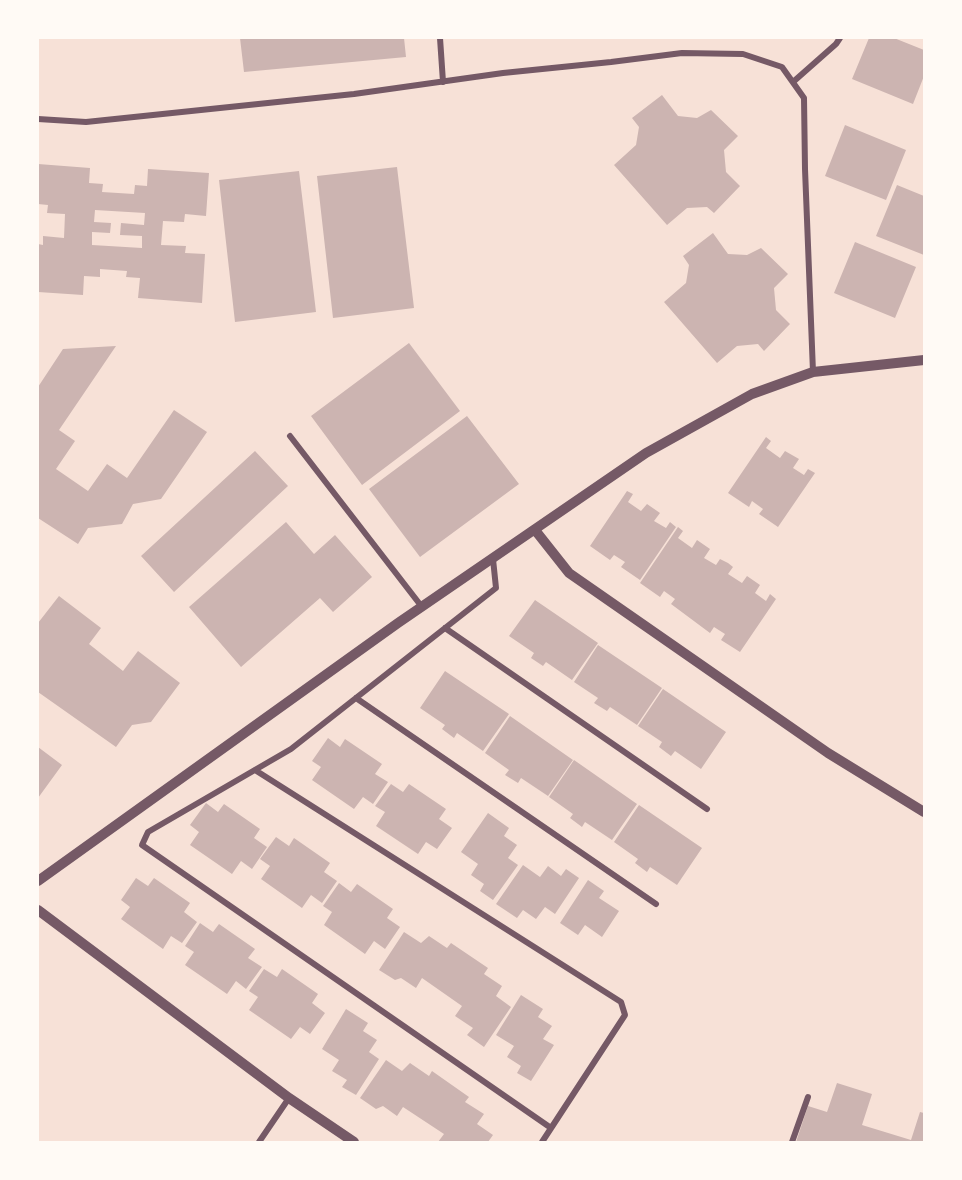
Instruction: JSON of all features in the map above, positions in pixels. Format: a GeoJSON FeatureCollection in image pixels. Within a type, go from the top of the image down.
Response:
{"type":"FeatureCollection","features":[{"type":"Feature","properties":{"kind":"street"},"geometry":{"type":"LineString","coordinates":[[440,38],[443,82]]}},
{"type":"Feature","properties":{"kind":"street"},"geometry":{"type":"LineString","coordinates":[[793,82],[840,38]]}},
{"type":"Feature","properties":{"kind":"street"},"geometry":{"type":"LineString","coordinates":[[38,118],[86,122],[354,94],[503,73],[682,53],[742,54],[782,67],[804,98],[813,372]]}},
{"type":"Feature","properties":{"kind":"street"},"geometry":{"type":"LineString","coordinates":[[38,881],[422,607],[646,453],[752,394],[813,372],[924,359]]}},
{"type":"Feature","properties":{"kind":"street"},"geometry":{"type":"LineString","coordinates":[[290,436],[422,607]]}},
{"type":"Feature","properties":{"kind":"street"},"geometry":{"type":"LineString","coordinates":[[535,530],[569,573],[828,753],[924,812]]}},
{"type":"Feature","properties":{"kind":"street"},"geometry":{"type":"LineString","coordinates":[[493,559],[496,588],[291,749],[148,832],[142,845],[551,1128]]}},
{"type":"Feature","properties":{"kind":"street"},"geometry":{"type":"LineString","coordinates":[[445,628],[707,809]]}},
{"type":"Feature","properties":{"kind":"street"},"geometry":{"type":"LineString","coordinates":[[356,698],[656,904]]}},
{"type":"Feature","properties":{"kind":"street"},"geometry":{"type":"LineString","coordinates":[[255,770],[621,1002],[625,1015],[542,1143]]}},
{"type":"Feature","properties":{"kind":"street"},"geometry":{"type":"LineString","coordinates":[[38,910],[289,1098],[354,1143]]}},
{"type":"Feature","properties":{"kind":"street"},"geometry":{"type":"LineString","coordinates":[[792,1143],[808,1097]]}},
{"type":"Feature","properties":{"kind":"street"},"geometry":{"type":"LineString","coordinates":[[259,1143],[289,1098]]}},
{"type":"Feature","properties":{"kind":"building"},"geometry":{"type":"Polygon","coordinates":[[[240,38],[404,38],[406,57],[244,72],[240,38]]]}},
{"type":"Feature","properties":{"kind":"building"},"geometry":{"type":"Polygon","coordinates":[[[869,38],[894,38],[924,50],[924,76],[913,104],[852,79],[869,38]]]}},
{"type":"Feature","properties":{"kind":"building"},"geometry":{"type":"Polygon","coordinates":[[[662,95],[678,116],[697,118],[711,110],[738,136],[724,150],[726,172],[740,186],[714,213],[707,207],[687,208],[667,225],[614,165],[636,145],[639,127],[632,118],[662,95]]]}},
{"type":"Feature","properties":{"kind":"building"},"geometry":{"type":"Polygon","coordinates":[[[845,125],[906,150],[886,200],[825,176],[845,125]]]}},
{"type":"Feature","properties":{"kind":"building"},"geometry":{"type":"Polygon","coordinates":[[[38,164],[90,168],[89,183],[103,184],[102,192],[134,194],[135,185],[147,186],[148,169],[209,173],[206,216],[185,214],[184,222],[163,221],[161,245],[186,246],[185,253],[205,254],[202,303],[138,298],[140,278],[126,277],[127,271],[100,269],[100,277],[84,276],[83,295],[38,292],[38,244],[43,245],[43,236],[64,238],[65,214],[47,213],[48,205],[38,204],[38,164]],[[95,210],[94,222],[111,223],[110,233],[92,232],[92,245],[142,248],[142,236],[120,235],[121,223],[144,225],[145,213],[95,210]]]}},
{"type":"Feature","properties":{"kind":"building"},"geometry":{"type":"Polygon","coordinates":[[[397,167],[414,308],[333,318],[317,176],[397,167]]]}},
{"type":"Feature","properties":{"kind":"building"},"geometry":{"type":"Polygon","coordinates":[[[299,171],[316,312],[235,322],[219,180],[299,171]]]}},
{"type":"Feature","properties":{"kind":"building"},"geometry":{"type":"Polygon","coordinates":[[[897,185],[924,196],[924,255],[876,236],[897,185]]]}},
{"type":"Feature","properties":{"kind":"building"},"geometry":{"type":"Polygon","coordinates":[[[713,233],[728,254],[747,255],[761,248],[788,274],[774,288],[776,310],[790,324],[764,351],[758,344],[737,346],[717,363],[664,302],[686,283],[689,265],[683,256],[713,233]]]}},
{"type":"Feature","properties":{"kind":"building"},"geometry":{"type":"Polygon","coordinates":[[[855,242],[916,267],[895,318],[834,293],[855,242]]]}},
{"type":"Feature","properties":{"kind":"building"},"geometry":{"type":"Polygon","coordinates":[[[409,343],[460,411],[362,485],[311,416],[409,343]]]}},
{"type":"Feature","properties":{"kind":"building"},"geometry":{"type":"Polygon","coordinates":[[[116,346],[59,430],[75,441],[56,469],[88,491],[107,464],[127,478],[174,410],[207,432],[161,499],[133,504],[122,524],[88,528],[78,544],[38,518],[38,387],[63,349],[116,346]]]}},
{"type":"Feature","properties":{"kind":"building"},"geometry":{"type":"Polygon","coordinates":[[[467,416],[519,484],[420,557],[369,489],[467,416]]]}},
{"type":"Feature","properties":{"kind":"building"},"geometry":{"type":"Polygon","coordinates":[[[766,437],[771,441],[766,448],[780,458],[785,451],[799,459],[793,468],[804,475],[808,469],[815,473],[778,527],[759,514],[763,509],[752,501],[749,507],[728,493],[766,437]]]}},
{"type":"Feature","properties":{"kind":"building"},"geometry":{"type":"Polygon","coordinates":[[[255,451],[288,486],[174,592],[141,556],[255,451]]]}},
{"type":"Feature","properties":{"kind":"building"},"geometry":{"type":"Polygon","coordinates":[[[627,491],[633,494],[628,502],[641,511],[647,504],[660,513],[654,521],[666,528],[670,522],[676,527],[640,580],[621,567],[625,562],[614,555],[610,560],[590,546],[627,491]]]}},
{"type":"Feature","properties":{"kind":"building"},"geometry":{"type":"Polygon","coordinates":[[[286,522],[314,554],[335,535],[372,577],[333,612],[320,598],[241,667],[189,607],[286,522]]]}},
{"type":"Feature","properties":{"kind":"building"},"geometry":{"type":"Polygon","coordinates":[[[678,527],[683,531],[678,538],[692,548],[697,540],[710,549],[704,558],[716,565],[720,559],[728,563],[733,567],[728,574],[742,583],[747,576],[760,585],[755,593],[766,601],[770,594],[776,599],[740,652],[721,640],[725,634],[714,627],[710,633],[671,604],[675,599],[664,591],[660,597],[640,583],[678,527]]]}},
{"type":"Feature","properties":{"kind":"building"},"geometry":{"type":"Polygon","coordinates":[[[59,596],[101,628],[89,644],[123,671],[138,651],[180,683],[151,722],[132,725],[116,747],[38,692],[38,623],[59,596]]]}},
{"type":"Feature","properties":{"kind":"building"},"geometry":{"type":"Polygon","coordinates":[[[535,600],[598,643],[572,680],[546,662],[543,666],[531,658],[534,653],[509,636],[535,600]]]}},
{"type":"Feature","properties":{"kind":"building"},"geometry":{"type":"Polygon","coordinates":[[[598,645],[662,688],[637,725],[610,707],[607,711],[594,703],[598,698],[574,682],[598,645]]]}},
{"type":"Feature","properties":{"kind":"building"},"geometry":{"type":"Polygon","coordinates":[[[445,671],[509,714],[483,751],[457,733],[454,738],[442,729],[445,725],[420,708],[445,671]]]}},
{"type":"Feature","properties":{"kind":"building"},"geometry":{"type":"Polygon","coordinates":[[[663,689],[726,732],[701,769],[675,751],[671,756],[659,747],[662,742],[638,726],[663,689]]]}},
{"type":"Feature","properties":{"kind":"building"},"geometry":{"type":"Polygon","coordinates":[[[510,716],[573,760],[548,796],[521,778],[518,783],[505,775],[509,770],[485,753],[510,716]]]}},
{"type":"Feature","properties":{"kind":"building"},"geometry":{"type":"Polygon","coordinates":[[[328,738],[340,747],[345,739],[382,764],[375,774],[388,782],[373,804],[363,797],[354,809],[312,780],[321,767],[312,761],[328,738]]]}},
{"type":"Feature","properties":{"kind":"building"},"geometry":{"type":"Polygon","coordinates":[[[38,747],[62,765],[38,798],[38,747]]]}},
{"type":"Feature","properties":{"kind":"building"},"geometry":{"type":"Polygon","coordinates":[[[574,760],[637,804],[612,840],[585,822],[582,827],[570,818],[573,814],[549,797],[574,760]]]}},
{"type":"Feature","properties":{"kind":"building"},"geometry":{"type":"Polygon","coordinates":[[[391,784],[403,792],[409,784],[446,809],[439,819],[452,828],[437,849],[426,842],[418,854],[376,826],[385,812],[375,806],[391,784]]]}},
{"type":"Feature","properties":{"kind":"building"},"geometry":{"type":"Polygon","coordinates":[[[206,803],[218,812],[224,804],[260,829],[254,838],[267,847],[252,869],[241,861],[232,874],[190,845],[199,832],[190,825],[206,803]]]}},
{"type":"Feature","properties":{"kind":"building"},"geometry":{"type":"Polygon","coordinates":[[[639,805],[702,848],[677,885],[650,867],[647,872],[635,863],[638,859],[614,842],[639,805]]]}},
{"type":"Feature","properties":{"kind":"building"},"geometry":{"type":"Polygon","coordinates":[[[488,813],[509,828],[504,836],[517,845],[508,858],[518,865],[493,900],[480,891],[484,884],[471,875],[478,864],[461,852],[488,813]]]}},
{"type":"Feature","properties":{"kind":"building"},"geometry":{"type":"Polygon","coordinates":[[[276,837],[289,846],[294,838],[330,863],[324,872],[337,881],[322,903],[311,895],[302,908],[261,879],[270,866],[260,859],[276,837]]]}},
{"type":"Feature","properties":{"kind":"building"},"geometry":{"type":"Polygon","coordinates":[[[523,865],[540,877],[548,866],[561,876],[566,869],[579,878],[555,914],[545,907],[536,919],[523,910],[517,918],[496,904],[523,865]]]}},
{"type":"Feature","properties":{"kind":"building"},"geometry":{"type":"Polygon","coordinates":[[[136,878],[148,886],[154,878],[190,903],[184,912],[197,922],[182,943],[171,936],[163,949],[121,919],[130,907],[121,900],[136,878]]]}},
{"type":"Feature","properties":{"kind":"building"},"geometry":{"type":"Polygon","coordinates":[[[588,880],[604,891],[599,898],[619,911],[602,937],[585,925],[578,935],[560,923],[588,880]]]}},
{"type":"Feature","properties":{"kind":"building"},"geometry":{"type":"Polygon","coordinates":[[[339,883],[351,892],[357,884],[393,909],[387,918],[400,927],[385,949],[374,941],[365,954],[324,925],[332,912],[323,906],[339,883]]]}},
{"type":"Feature","properties":{"kind":"building"},"geometry":{"type":"Polygon","coordinates":[[[200,923],[213,932],[219,924],[255,949],[248,958],[262,967],[246,989],[236,981],[227,994],[185,965],[194,952],[185,946],[200,923]]]}},
{"type":"Feature","properties":{"kind":"building"},"geometry":{"type":"Polygon","coordinates":[[[404,932],[421,943],[429,936],[447,948],[451,943],[488,968],[484,974],[502,986],[496,996],[511,1007],[484,1047],[467,1035],[473,1028],[455,1016],[462,1006],[422,978],[416,988],[401,978],[395,980],[379,970],[404,932]]]}},
{"type":"Feature","properties":{"kind":"building"},"geometry":{"type":"Polygon","coordinates":[[[264,969],[277,977],[282,969],[318,994],[312,1003],[325,1013],[310,1034],[300,1027],[291,1039],[249,1010],[258,997],[249,991],[264,969]]]}},
{"type":"Feature","properties":{"kind":"building"},"geometry":{"type":"Polygon","coordinates":[[[521,995],[543,1009],[538,1017],[552,1026],[543,1039],[554,1045],[531,1081],[517,1073],[521,1066],[507,1057],[514,1046],[496,1035],[521,995]]]}},
{"type":"Feature","properties":{"kind":"building"},"geometry":{"type":"Polygon","coordinates":[[[346,1009],[368,1023],[363,1031],[377,1040],[369,1052],[379,1059],[356,1095],[342,1087],[347,1080],[332,1071],[339,1060],[322,1049],[346,1009]]]}},
{"type":"Feature","properties":{"kind":"building"},"geometry":{"type":"Polygon","coordinates":[[[386,1060],[402,1071],[410,1063],[429,1076],[432,1071],[469,1097],[465,1102],[484,1114],[477,1124],[493,1135],[488,1142],[438,1142],[444,1134],[403,1107],[397,1116],[383,1106],[376,1109],[360,1098],[386,1060]]]}},
{"type":"Feature","properties":{"kind":"building"},"geometry":{"type":"Polygon","coordinates":[[[837,1083],[872,1094],[862,1125],[911,1140],[920,1112],[924,1113],[924,1142],[796,1142],[808,1106],[827,1112],[837,1083]]]}}]}
